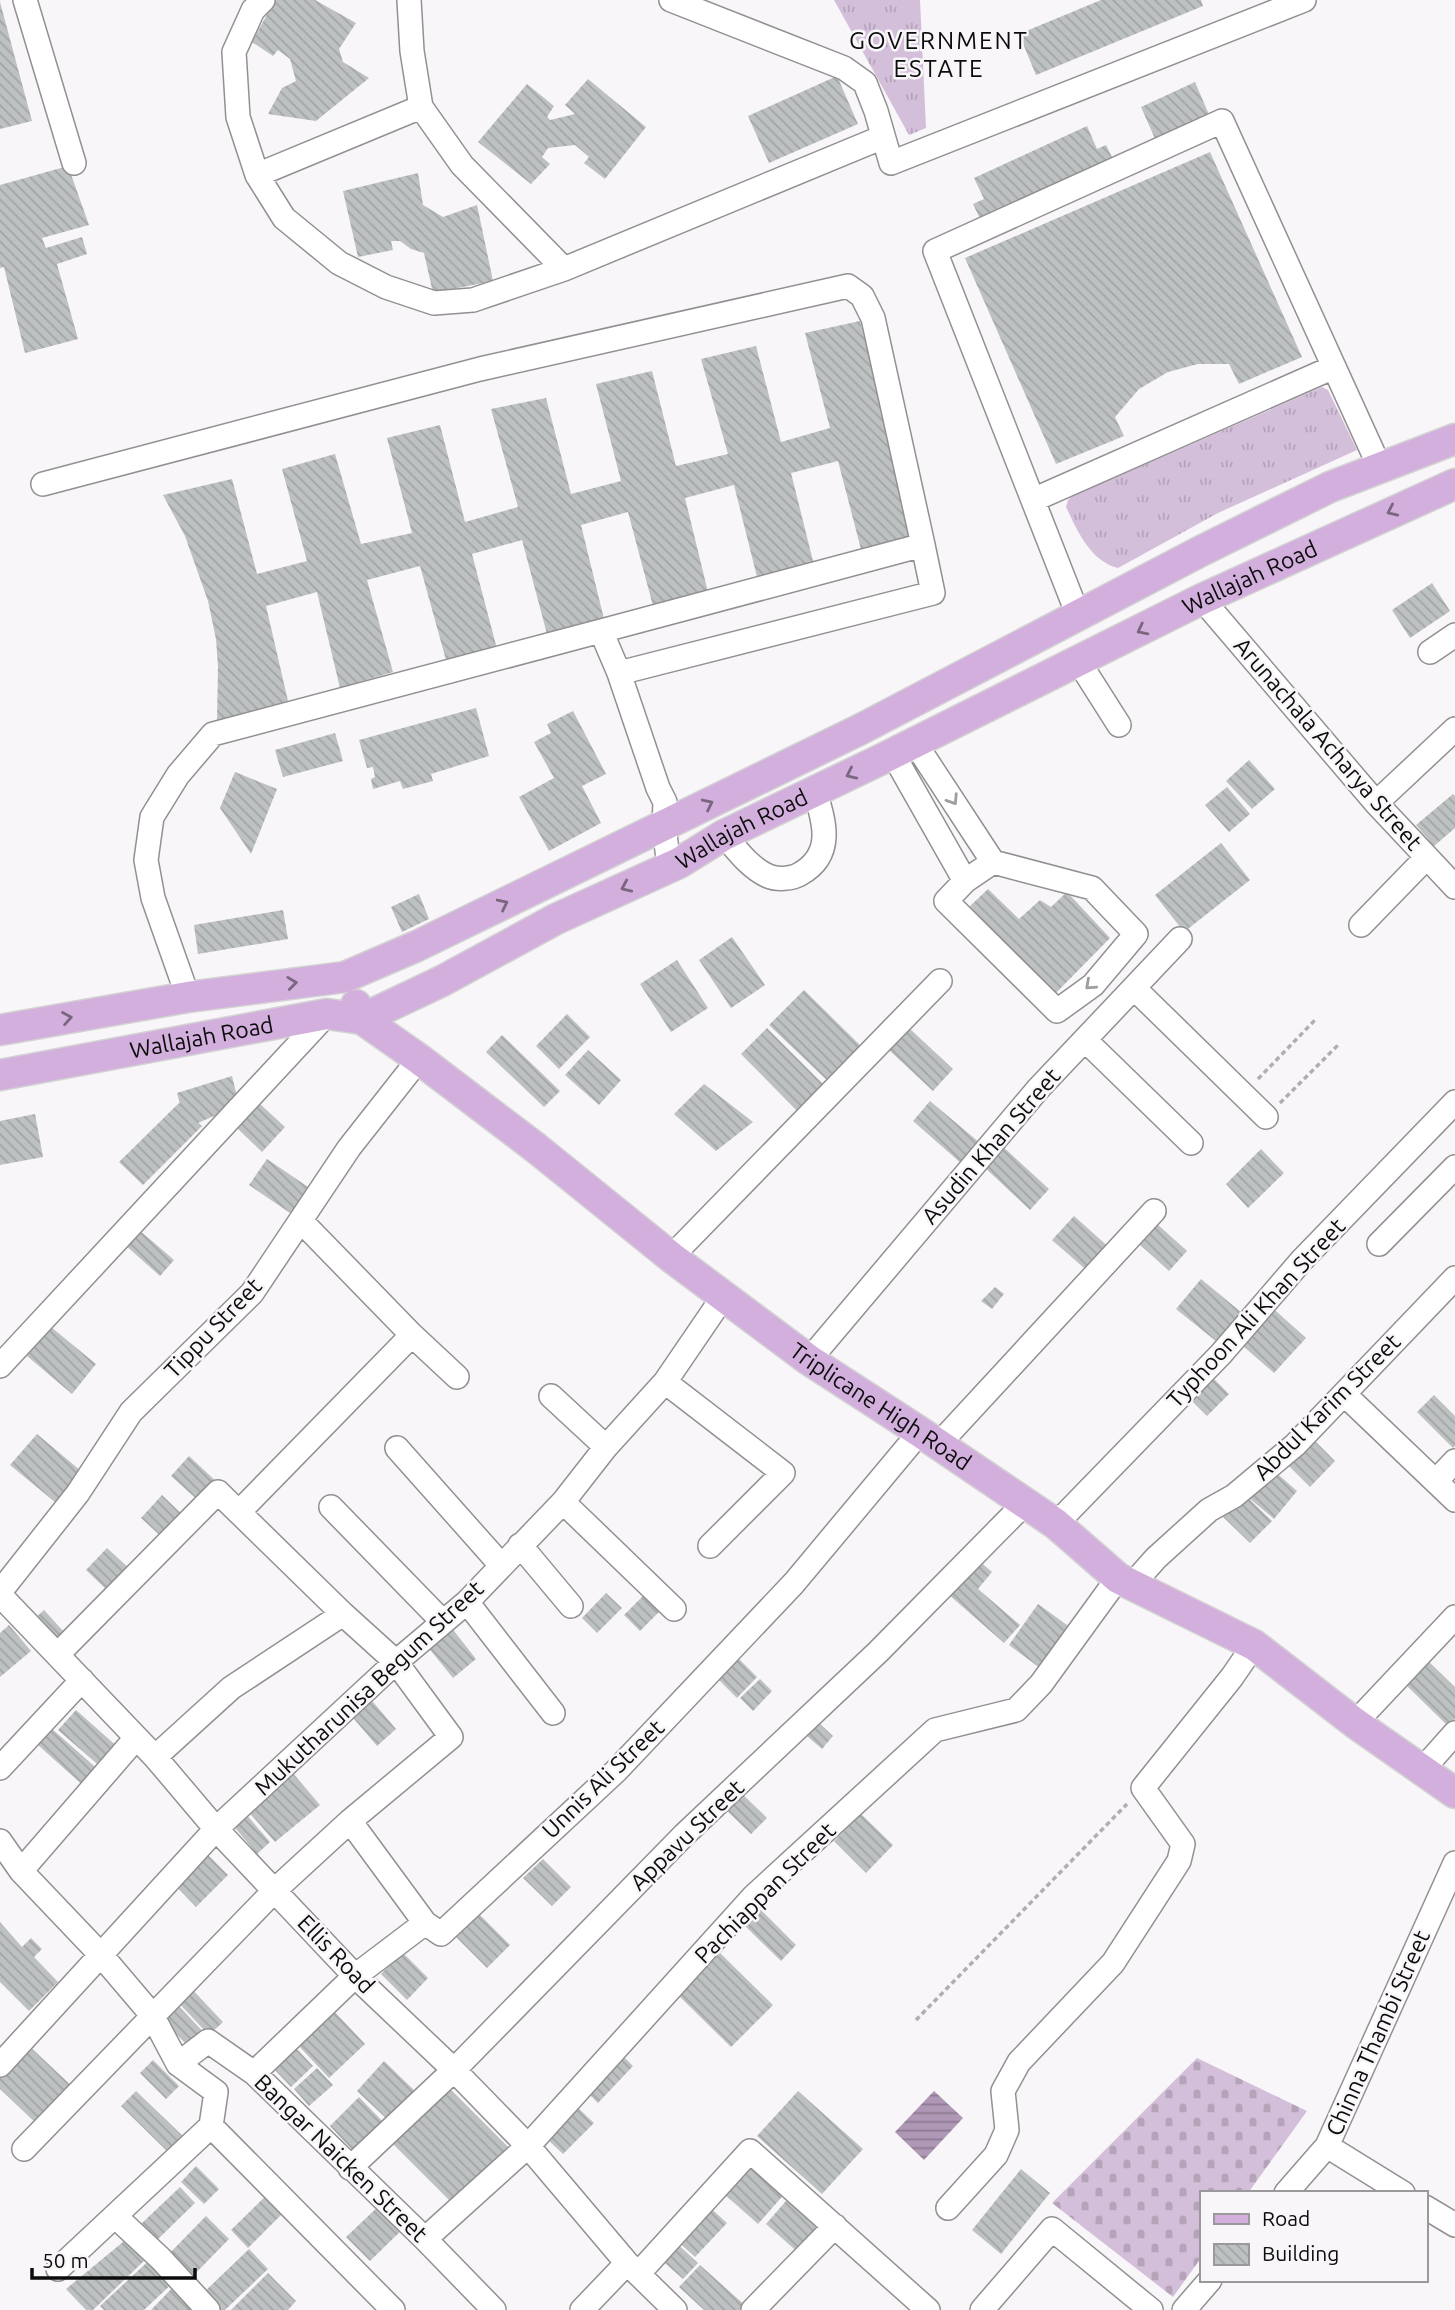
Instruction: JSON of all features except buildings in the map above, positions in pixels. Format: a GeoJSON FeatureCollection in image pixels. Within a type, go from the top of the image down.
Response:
{"type":"FeatureCollection","features":[{"type":"Feature","properties":{"kind":"main road","name":"Wallajah Road"},"geometry":{"type":"LineString","coordinates":[[0,1030],[188,997],[345,977],[417,946],[861,729],[1201,551],[1330,487],[1455,439]]}},
{"type":"Feature","properties":{"kind":"main road","name":"Wallajah Road"},"geometry":{"type":"LineString","coordinates":[[0,1075],[327,1014],[362,1019],[442,981],[556,919],[670,867],[724,835],[904,749],[1202,600],[1455,484]]}},
{"type":"Feature","properties":{"kind":"main road"},"geometry":{"type":"LineString","coordinates":[[345,977],[362,1019]]}},
{"type":"Feature","properties":{"kind":"main road","name":"Triplicane High Road"},"geometry":{"type":"LineString","coordinates":[[362,1019],[537,1148],[671,1257],[809,1360],[1056,1524],[1125,1581],[1254,1645],[1355,1723],[1455,1793]]}},
{"type":"Feature","properties":{"kind":"street"},"geometry":{"type":"LineString","coordinates":[[25,0],[74,163]]}},
{"type":"Feature","properties":{"kind":"street"},"geometry":{"type":"LineString","coordinates":[[263,0],[253,10],[234,52],[237,117],[257,175],[284,218],[339,263],[386,287],[434,303],[473,300],[564,269],[883,137]]}},
{"type":"Feature","properties":{"kind":"street"},"geometry":{"type":"LineString","coordinates":[[409,0],[412,51],[421,107],[462,165],[564,269]]}},
{"type":"Feature","properties":{"kind":"street"},"geometry":{"type":"LineString","coordinates":[[671,0],[844,68],[865,83],[891,163],[1304,0]]}},
{"type":"Feature","properties":{"kind":"street"},"geometry":{"type":"LineString","coordinates":[[257,175],[421,107]]}},
{"type":"Feature","properties":{"kind":"street"},"geometry":{"type":"LineString","coordinates":[[1078,615],[935,251],[1222,121],[1380,468]]}},
{"type":"Feature","properties":{"kind":"street"},"geometry":{"type":"LineString","coordinates":[[43,484],[480,369],[848,286],[862,296],[873,318],[933,593],[619,673]]}},
{"type":"Feature","properties":{"kind":"street"},"geometry":{"type":"LineString","coordinates":[[1033,500],[1334,367]]}},
{"type":"Feature","properties":{"kind":"street"},"geometry":{"type":"LineString","coordinates":[[188,997],[153,898],[146,860],[152,817],[178,775],[213,734],[923,545]]}},
{"type":"Feature","properties":{"kind":"street","name":"Arunachala Acharya Street"},"geometry":{"type":"LineString","coordinates":[[1202,600],[1376,803],[1455,887]]}},
{"type":"Feature","properties":{"kind":"street"},"geometry":{"type":"LineString","coordinates":[[600,631],[619,673],[665,802],[664,826],[670,867]]}},
{"type":"Feature","properties":{"kind":"street"},"geometry":{"type":"LineString","coordinates":[[1430,652],[1455,635]]}},
{"type":"Feature","properties":{"kind":"street"},"geometry":{"type":"LineString","coordinates":[[1079,662],[1119,725]]}},
{"type":"Feature","properties":{"kind":"street"},"geometry":{"type":"LineString","coordinates":[[1376,803],[1455,729]]}},
{"type":"Feature","properties":{"kind":"street"},"geometry":{"type":"LineString","coordinates":[[904,749],[993,862],[1092,888],[1136,934],[1093,985],[1057,1011],[946,901],[964,881],[993,862]]}},
{"type":"Feature","properties":{"kind":"street"},"geometry":{"type":"LineString","coordinates":[[904,749],[964,881]]}},
{"type":"Feature","properties":{"kind":"street"},"geometry":{"type":"LineString","coordinates":[[724,835],[758,870],[772,878],[794,878],[811,868],[824,847],[824,821],[815,792]]}},
{"type":"Feature","properties":{"kind":"street"},"geometry":{"type":"LineString","coordinates":[[1360,925],[1427,857]]}},
{"type":"Feature","properties":{"kind":"street","name":"Asudin Khan Street"},"geometry":{"type":"LineString","coordinates":[[809,1360],[1038,1089],[1180,939]]}},
{"type":"Feature","properties":{"kind":"street"},"geometry":{"type":"LineString","coordinates":[[671,1257],[940,981]]}},
{"type":"Feature","properties":{"kind":"street"},"geometry":{"type":"LineString","coordinates":[[1135,989],[1266,1117]]}},
{"type":"Feature","properties":{"kind":"street"},"geometry":{"type":"LineString","coordinates":[[0,1366],[327,1014]]}},
{"type":"Feature","properties":{"kind":"street"},"geometry":{"type":"LineString","coordinates":[[1085,1040],[1191,1143]]}},
{"type":"Feature","properties":{"kind":"street","name":"Tippu Street"},"geometry":{"type":"LineString","coordinates":[[0,1594],[78,1493],[131,1412],[252,1293],[349,1148],[419,1059]]}},
{"type":"Feature","properties":{"kind":"street","name":"Typhoon Ali Khan Street"},"geometry":{"type":"LineString","coordinates":[[1056,1524],[1220,1354],[1302,1260],[1455,1102]]}},
{"type":"Feature","properties":{"kind":"street"},"geometry":{"type":"LineString","coordinates":[[1379,1244],[1455,1167]]}},
{"type":"Feature","properties":{"kind":"street"},"geometry":{"type":"LineString","coordinates":[[929,1438],[1154,1212]]}},
{"type":"Feature","properties":{"kind":"street"},"geometry":{"type":"LineString","coordinates":[[301,1221],[412,1335],[457,1377]]}},
{"type":"Feature","properties":{"kind":"street","name":"Abdul Karim Street"},"geometry":{"type":"LineString","coordinates":[[1125,1581],[1156,1558],[1209,1510],[1234,1496],[1295,1446],[1455,1278]]}},
{"type":"Feature","properties":{"kind":"street","name":"Mukutharunisa Begum Street"},"geometry":{"type":"LineString","coordinates":[[0,2065],[216,1829],[396,1662],[467,1602],[563,1502],[606,1447],[665,1382],[723,1297]]}},
{"type":"Feature","properties":{"kind":"street"},"geometry":{"type":"LineString","coordinates":[[239,1512],[412,1335]]}},
{"type":"Feature","properties":{"kind":"street"},"geometry":{"type":"LineString","coordinates":[[665,1382],[783,1472],[710,1546]]}},
{"type":"Feature","properties":{"kind":"street"},"geometry":{"type":"LineString","coordinates":[[1344,1394],[1455,1500]]}},
{"type":"Feature","properties":{"kind":"street"},"geometry":{"type":"LineString","coordinates":[[551,1396],[606,1447]]}},
{"type":"Feature","properties":{"kind":"street","name":"Unnis Ali Street"},"geometry":{"type":"LineString","coordinates":[[425,1923],[441,1934],[616,1772],[929,1438]]}},
{"type":"Feature","properties":{"kind":"street"},"geometry":{"type":"LineString","coordinates":[[397,1448],[501,1564]]}},
{"type":"Feature","properties":{"kind":"street"},"geometry":{"type":"LineString","coordinates":[[1436,1481],[1455,1461]]}},
{"type":"Feature","properties":{"kind":"street"},"geometry":{"type":"LineString","coordinates":[[24,2149],[276,1889],[350,1821],[451,1737],[396,1662],[218,1492],[58,1654]]}},
{"type":"Feature","properties":{"kind":"street"},"geometry":{"type":"LineString","coordinates":[[563,1502],[674,1609]]}},
{"type":"Feature","properties":{"kind":"street","name":"Appavu Street"},"geometry":{"type":"LineString","coordinates":[[350,2168],[454,2070],[684,1835],[878,1652],[1025,1503]]}},
{"type":"Feature","properties":{"kind":"street"},"geometry":{"type":"LineString","coordinates":[[331,1507],[442,1621]]}},
{"type":"Feature","properties":{"kind":"street"},"geometry":{"type":"LineString","coordinates":[[520,1545],[570,1606]]}},
{"type":"Feature","properties":{"kind":"street","name":"Pachiappan Street"},"geometry":{"type":"LineString","coordinates":[[425,2239],[527,2146],[754,1896],[935,1730],[1016,1710],[1041,1684],[1125,1581]]}},
{"type":"Feature","properties":{"kind":"street","name":"Ellis Road"},"geometry":{"type":"LineString","coordinates":[[0,1594],[155,1757],[216,1829],[276,1889],[355,1976],[454,2070],[527,2146],[632,2268],[675,2310]]}},
{"type":"Feature","properties":{"kind":"street"},"geometry":{"type":"LineString","coordinates":[[467,1602],[554,1713]]}},
{"type":"Feature","properties":{"kind":"street"},"geometry":{"type":"LineString","coordinates":[[155,1757],[231,1688],[343,1614]]}},
{"type":"Feature","properties":{"kind":"street"},"geometry":{"type":"LineString","coordinates":[[1355,1723],[1455,1617]]}},
{"type":"Feature","properties":{"kind":"street"},"geometry":{"type":"LineString","coordinates":[[948,2208],[996,2154],[1007,2130],[1003,2091],[1019,2062],[1113,1963],[1179,1861],[1183,1844],[1143,1788],[1232,1677],[1254,1645]]}},
{"type":"Feature","properties":{"kind":"street"},"geometry":{"type":"LineString","coordinates":[[0,1768],[82,1680]]}},
{"type":"Feature","properties":{"kind":"street"},"geometry":{"type":"LineString","coordinates":[[1423,1769],[1455,1733]]}},
{"type":"Feature","properties":{"kind":"street"},"geometry":{"type":"LineString","coordinates":[[21,1871],[136,1738]]}},
{"type":"Feature","properties":{"kind":"street"},"geometry":{"type":"LineString","coordinates":[[254,2073],[355,1976],[425,1923],[350,1821]]}},
{"type":"Feature","properties":{"kind":"street"},"geometry":{"type":"LineString","coordinates":[[0,1841],[21,1871],[101,1955],[152,2015],[178,2064],[216,2092],[211,2126],[58,2269]]}},
{"type":"Feature","properties":{"kind":"street","name":"Chinna Thambi Street"},"geometry":{"type":"LineString","coordinates":[[1288,2191],[1327,2146],[1455,1863]]}},
{"type":"Feature","properties":{"kind":"street","name":"Bangar Naicken Street"},"geometry":{"type":"LineString","coordinates":[[178,2064],[208,2041],[254,2073],[494,2310]]}},
{"type":"Feature","properties":{"kind":"street"},"geometry":{"type":"LineString","coordinates":[[211,2126],[393,2310]]}},
{"type":"Feature","properties":{"kind":"street"},"geometry":{"type":"LineString","coordinates":[[1327,2146],[1400,2191]]}},
{"type":"Feature","properties":{"kind":"street"},"geometry":{"type":"LineString","coordinates":[[582,2310],[632,2268],[750,2151],[928,2310]]}},
{"type":"Feature","properties":{"kind":"street"},"geometry":{"type":"LineString","coordinates":[[1427,2208],[1455,2225]]}},
{"type":"Feature","properties":{"kind":"street"},"geometry":{"type":"LineString","coordinates":[[116,2217],[161,2259],[208,2310]]}},
{"type":"Feature","properties":{"kind":"street"},"geometry":{"type":"LineString","coordinates":[[753,2310],[835,2226]]}},
{"type":"Feature","properties":{"kind":"street"},"geometry":{"type":"LineString","coordinates":[[982,2310],[1052,2229],[1151,2310]]}},
{"type":"Feature","properties":{"kind":"street"},"geometry":{"type":"LineString","coordinates":[[1184,2310],[1208,2282]]}},
{"type":"Feature","properties":{"kind":"path"},"geometry":{"type":"LineString","coordinates":[[1243,1095],[1315,1020]]}},
{"type":"Feature","properties":{"kind":"path"},"geometry":{"type":"LineString","coordinates":[[1266,1117],[1338,1045]]}},
{"type":"Feature","properties":{"kind":"path"},"geometry":{"type":"LineString","coordinates":[[916,2020],[1143,1788]]}},
{"type":"Feature","properties":{"kind":"green space"},"geometry":{"type":"Polygon","coordinates":[[[834,0],[920,0],[926,128],[909,135],[834,0]]]}},
{"type":"Feature","properties":{"kind":"green space"},"geometry":{"type":"Polygon","coordinates":[[[1322,387],[1328,390],[1357,450],[1218,513],[1118,568],[1100,559],[1080,535],[1066,507],[1073,496],[1322,387]]]}},
{"type":"Feature","properties":{"kind":"green space"},"geometry":{"type":"Polygon","coordinates":[[[1197,2058],[1307,2111],[1249,2191],[1200,2191],[1200,2259],[1173,2297],[1052,2203],[1197,2058]]]}},
{"type":"Feature","properties":{"kind":"shaded area"},"geometry":{"type":"Polygon","coordinates":[[[934,2091],[963,2118],[924,2160],[895,2132],[934,2091]]]}},
{"type":"Feature","properties":{"kind":"district","name":"GOVERNMENT ESTATE"},"geometry":{"type":"Point","coordinates":[939,55]}}]}
